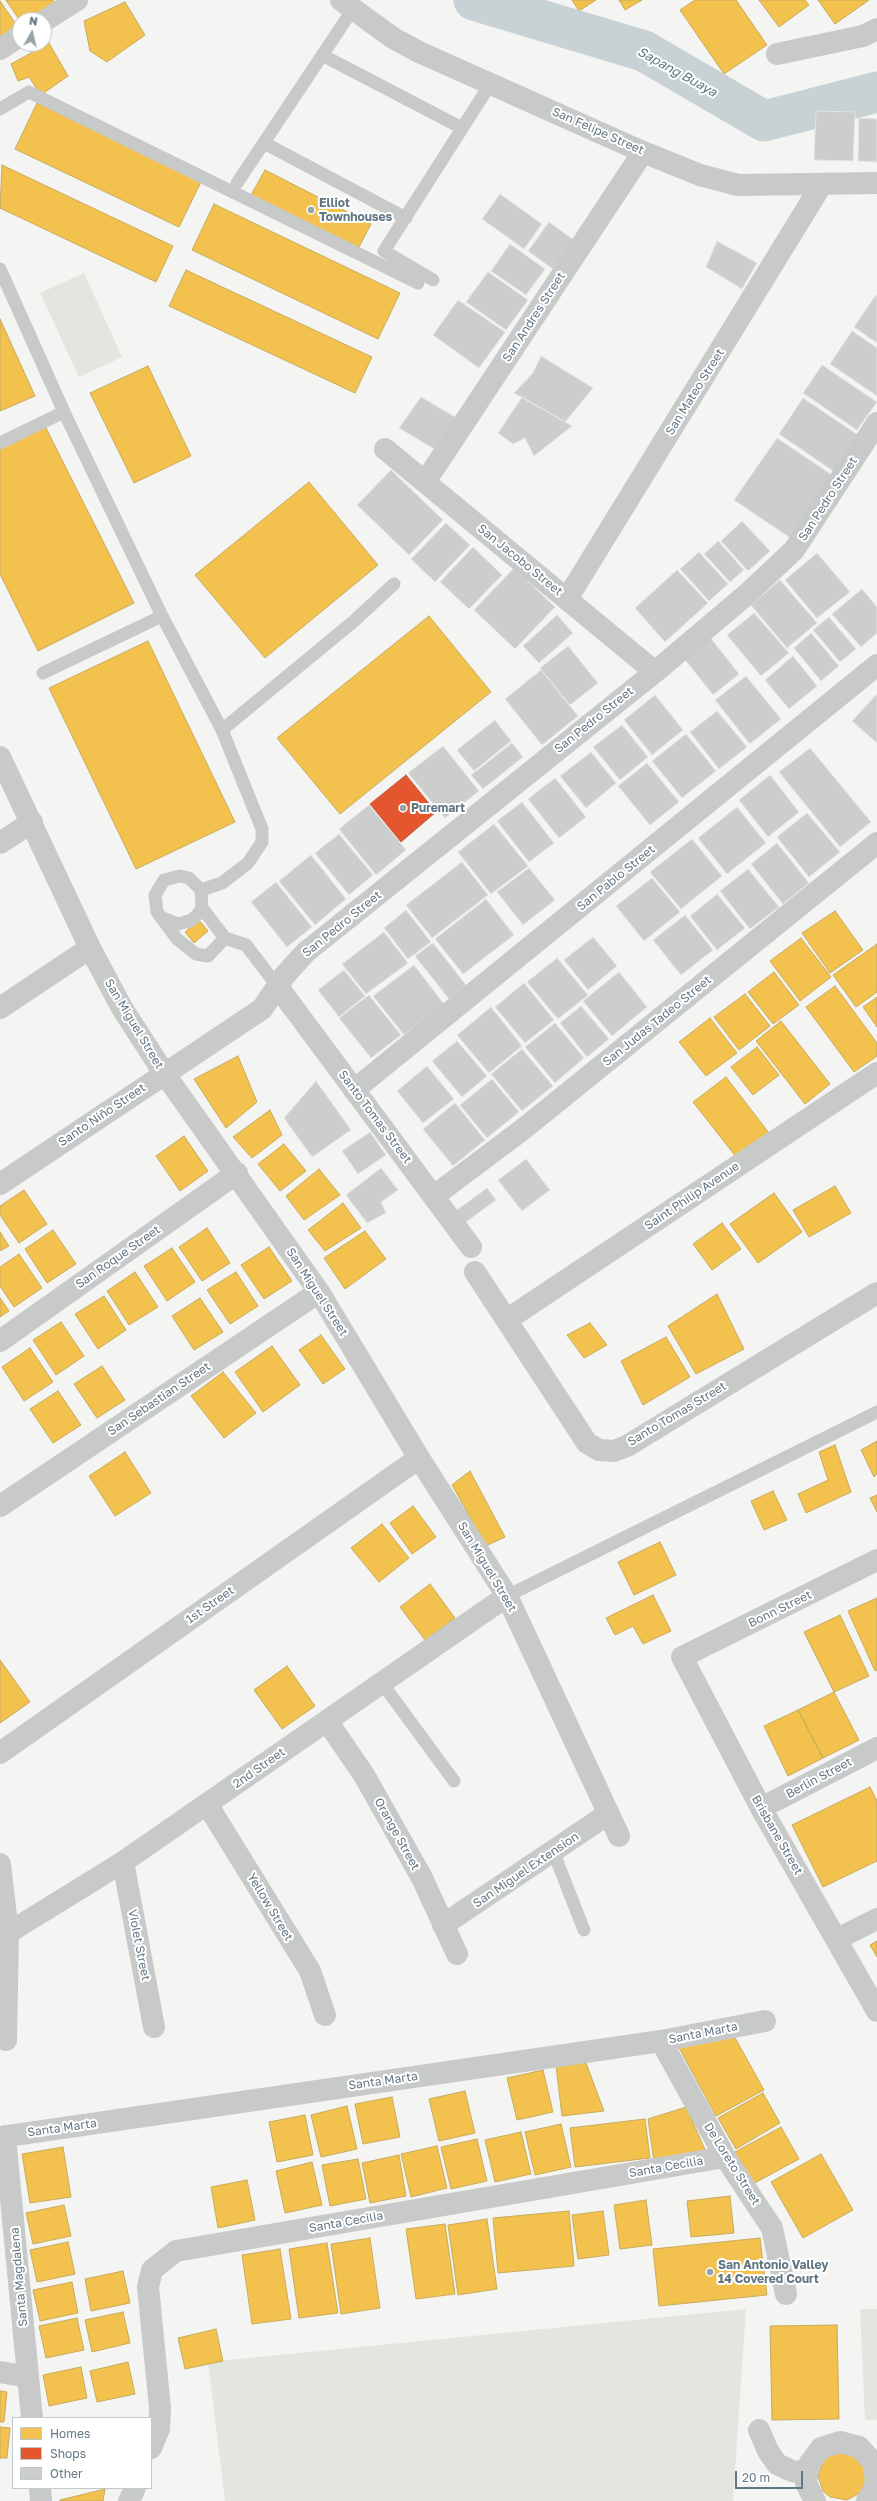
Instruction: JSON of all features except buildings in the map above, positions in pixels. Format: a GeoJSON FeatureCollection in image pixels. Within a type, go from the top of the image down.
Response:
{"type":"FeatureCollection","features":[{"type":"Feature","properties":{"kind":"street"},"geometry":{"type":"LineString","coordinates":[[52,16],[77,0]]}},
{"type":"Feature","properties":{"kind":"street","name":"San Felipe Street"},"geometry":{"type":"LineString","coordinates":[[347,5],[393,38],[419,52],[643,152],[700,175],[738,185],[877,183]]}},
{"type":"Feature","properties":{"kind":"street"},"geometry":{"type":"LineString","coordinates":[[777,54],[862,36],[877,29]]}},
{"type":"Feature","properties":{"kind":"street"},"geometry":{"type":"LineString","coordinates":[[0,49],[12,41]]}},
{"type":"Feature","properties":{"kind":"street","name":"San Andres Street"},"geometry":{"type":"LineString","coordinates":[[425,482],[643,152]]}},
{"type":"Feature","properties":{"kind":"street","name":"San Mateo Street"},"geometry":{"type":"LineString","coordinates":[[567,599],[822,184]]}},
{"type":"Feature","properties":{"kind":"street","name":"San Pedro Street"},"geometry":{"type":"LineString","coordinates":[[278,987],[292,967],[306,952],[655,672],[746,595],[794,550],[877,422]]}},
{"type":"Feature","properties":{"kind":"street","name":"San Jacobo Street"},"geometry":{"type":"LineString","coordinates":[[385,449],[655,672]]}},
{"type":"Feature","properties":{"kind":"street","name":"San Pablo Street"},"geometry":{"type":"LineString","coordinates":[[354,1090],[877,665]]}},
{"type":"Feature","properties":{"kind":"street","name":"San Miguel Street"},"geometry":{"type":"LineString","coordinates":[[0,757],[32,822],[90,948],[122,1008],[164,1073],[237,1173],[319,1292],[419,1458],[507,1596],[619,1836]]}},
{"type":"Feature","properties":{"kind":"street"},"geometry":{"type":"LineString","coordinates":[[0,843],[32,822]]}},
{"type":"Feature","properties":{"kind":"street","name":"San Judas Tadeo Street"},"geometry":{"type":"LineString","coordinates":[[434,1196],[522,1130],[877,843]]}},
{"type":"Feature","properties":{"kind":"street"},"geometry":{"type":"LineString","coordinates":[[0,1008],[90,948]]}},
{"type":"Feature","properties":{"kind":"street","name":"Santo Tomas Street"},"geometry":{"type":"LineString","coordinates":[[278,987],[471,1248]]}},
{"type":"Feature","properties":{"kind":"street","name":"Santo Niño Street"},"geometry":{"type":"LineString","coordinates":[[0,1184],[164,1073],[262,1009],[278,987]]}},
{"type":"Feature","properties":{"kind":"street","name":"Saint Philip Avenue"},"geometry":{"type":"LineString","coordinates":[[508,1319],[877,1073]]}},
{"type":"Feature","properties":{"kind":"street","name":"San Roque Street"},"geometry":{"type":"LineString","coordinates":[[0,1341],[237,1173]]}},
{"type":"Feature","properties":{"kind":"street","name":"Santo Tomas Street"},"geometry":{"type":"LineString","coordinates":[[475,1272],[508,1319],[587,1443],[600,1450],[614,1451],[626,1446],[877,1293]]}},
{"type":"Feature","properties":{"kind":"street","name":"San Sebastian Street"},"geometry":{"type":"LineString","coordinates":[[0,1506],[319,1292]]}},
{"type":"Feature","properties":{"kind":"street","name":"1st Street"},"geometry":{"type":"LineString","coordinates":[[0,1752],[419,1458]]}},
{"type":"Feature","properties":{"kind":"street","name":"Bonn Street"},"geometry":{"type":"LineString","coordinates":[[682,1657],[877,1560]]}},
{"type":"Feature","properties":{"kind":"street","name":"2nd Street"},"geometry":{"type":"LineString","coordinates":[[8,1934],[123,1862],[507,1596]]}},
{"type":"Feature","properties":{"kind":"street","name":"Brisbane Street"},"geometry":{"type":"LineString","coordinates":[[682,1657],[761,1808],[877,2011]]}},
{"type":"Feature","properties":{"kind":"street","name":"Orange Street"},"geometry":{"type":"LineString","coordinates":[[327,1721],[364,1775],[422,1878],[457,1954]]}},
{"type":"Feature","properties":{"kind":"street","name":"Berlin Street"},"geometry":{"type":"LineString","coordinates":[[761,1808],[877,1748]]}},
{"type":"Feature","properties":{"kind":"street","name":"Yellow Street"},"geometry":{"type":"LineString","coordinates":[[207,1804],[310,1971],[325,2015]]}},
{"type":"Feature","properties":{"kind":"street","name":"San Miguel Extension"},"geometry":{"type":"LineString","coordinates":[[443,1925],[608,1814]]}},
{"type":"Feature","properties":{"kind":"street","name":"Violet Street"},"geometry":{"type":"LineString","coordinates":[[123,1862],[154,2027]]}},
{"type":"Feature","properties":{"kind":"street"},"geometry":{"type":"LineString","coordinates":[[0,1864],[8,1934],[6,2040]]}},
{"type":"Feature","properties":{"kind":"street"},"geometry":{"type":"LineString","coordinates":[[837,1939],[877,1919]]}},
{"type":"Feature","properties":{"kind":"street","name":"Santa Marta"},"geometry":{"type":"LineString","coordinates":[[2,2136],[661,2040],[765,2021]]}},
{"type":"Feature","properties":{"kind":"street","name":"De Loreto Street"},"geometry":{"type":"LineString","coordinates":[[661,2040],[725,2157],[772,2228],[786,2294]]}},
{"type":"Feature","properties":{"kind":"street","name":"Santa Magdalena"},"geometry":{"type":"LineString","coordinates":[[2,2136],[32,2417]]}},
{"type":"Feature","properties":{"kind":"street","name":"Santa Cecilia"},"geometry":{"type":"LineString","coordinates":[[152,2446],[159,2429],[160,2408],[148,2287],[152,2270],[176,2251],[725,2157]]}},
{"type":"Feature","properties":{"kind":"street"},"geometry":{"type":"LineString","coordinates":[[0,2372],[28,2377]]}},
{"type":"Feature","properties":{"kind":"street"},"geometry":{"type":"LineString","coordinates":[[759,2430],[768,2451],[777,2464],[792,2471],[806,2473]]}},
{"type":"Feature","properties":{"kind":"street"},"geometry":{"type":"LineString","coordinates":[[815,2501],[806,2483],[806,2473],[811,2460],[821,2448],[830,2444],[850,2443],[859,2447],[873,2462],[876,2471],[872,2494]]}},
{"type":"Feature","properties":{"kind":"street"},"geometry":{"type":"LineString","coordinates":[[40,2489],[41,2501]]}},
{"type":"Feature","properties":{"kind":"street"},"geometry":{"type":"LineString","coordinates":[[129,2501],[135,2489]]}},
{"type":"Feature","properties":{"kind":"lane"},"geometry":{"type":"LineString","coordinates":[[237,183],[322,55],[347,5]]}},
{"type":"Feature","properties":{"kind":"lane"},"geometry":{"type":"LineString","coordinates":[[322,55],[462,128]]}},
{"type":"Feature","properties":{"kind":"lane"},"geometry":{"type":"LineString","coordinates":[[433,280],[384,251],[491,83]]}},
{"type":"Feature","properties":{"kind":"lane"},"geometry":{"type":"LineString","coordinates":[[0,109],[29,92],[418,283]]}},
{"type":"Feature","properties":{"kind":"lane"},"geometry":{"type":"LineString","coordinates":[[264,143],[406,218]]}},
{"type":"Feature","properties":{"kind":"lane"},"geometry":{"type":"LineString","coordinates":[[0,269],[64,412],[162,616],[222,730],[262,829],[262,842],[248,863],[222,882],[201,890]]}},
{"type":"Feature","properties":{"kind":"lane"},"geometry":{"type":"LineString","coordinates":[[0,443],[64,412]]}},
{"type":"Feature","properties":{"kind":"lane"},"geometry":{"type":"LineString","coordinates":[[222,730],[354,621],[394,584]]}},
{"type":"Feature","properties":{"kind":"lane"},"geometry":{"type":"LineString","coordinates":[[43,674],[162,616]]}},
{"type":"Feature","properties":{"kind":"lane"},"geometry":{"type":"LineString","coordinates":[[225,938],[208,956],[196,954],[177,939],[163,918],[157,912],[155,895],[164,880],[180,876],[196,883],[201,890],[202,908],[225,938],[246,945],[278,987]]}},
{"type":"Feature","properties":{"kind":"lane"},"geometry":{"type":"LineString","coordinates":[[163,918],[178,924],[185,923],[192,920],[202,908]]}},
{"type":"Feature","properties":{"kind":"lane"},"geometry":{"type":"LineString","coordinates":[[507,1596],[877,1412]]}},
{"type":"Feature","properties":{"kind":"lane"},"geometry":{"type":"LineString","coordinates":[[382,1682],[454,1781]]}},
{"type":"Feature","properties":{"kind":"lane"},"geometry":{"type":"LineString","coordinates":[[554,1851],[584,1930]]}},
{"type":"Feature","properties":{"kind":"shaded area"},"geometry":{"type":"Polygon","coordinates":[[[84,273],[122,357],[79,377],[40,293],[84,273]]]}},
{"type":"Feature","properties":{"kind":"shaded area"},"geometry":{"type":"Polygon","coordinates":[[[746,2309],[733,2501],[225,2501],[208,2362],[746,2309]]]}},
{"type":"Feature","properties":{"kind":"shaded area"},"geometry":{"type":"Polygon","coordinates":[[[860,2309],[877,2309],[877,2420],[865,2420],[860,2309]]]}},
{"type":"Feature","properties":{"kind":"waterway","name":"Sapang Buaya"},"geometry":{"type":"LineString","coordinates":[[474,0],[644,51],[764,121],[877,92]]}},
{"type":"Feature","properties":{"kind":"place","name":"Elliot Townhouses"},"geometry":{"type":"Point","coordinates":[311,210]}},
{"type":"Feature","properties":{"kind":"place","name":"Puremart"},"geometry":{"type":"Point","coordinates":[403,808]}},
{"type":"Feature","properties":{"kind":"place","name":"San Antonio Valley 14 Covered Court"},"geometry":{"type":"Point","coordinates":[710,2272]}}]}
